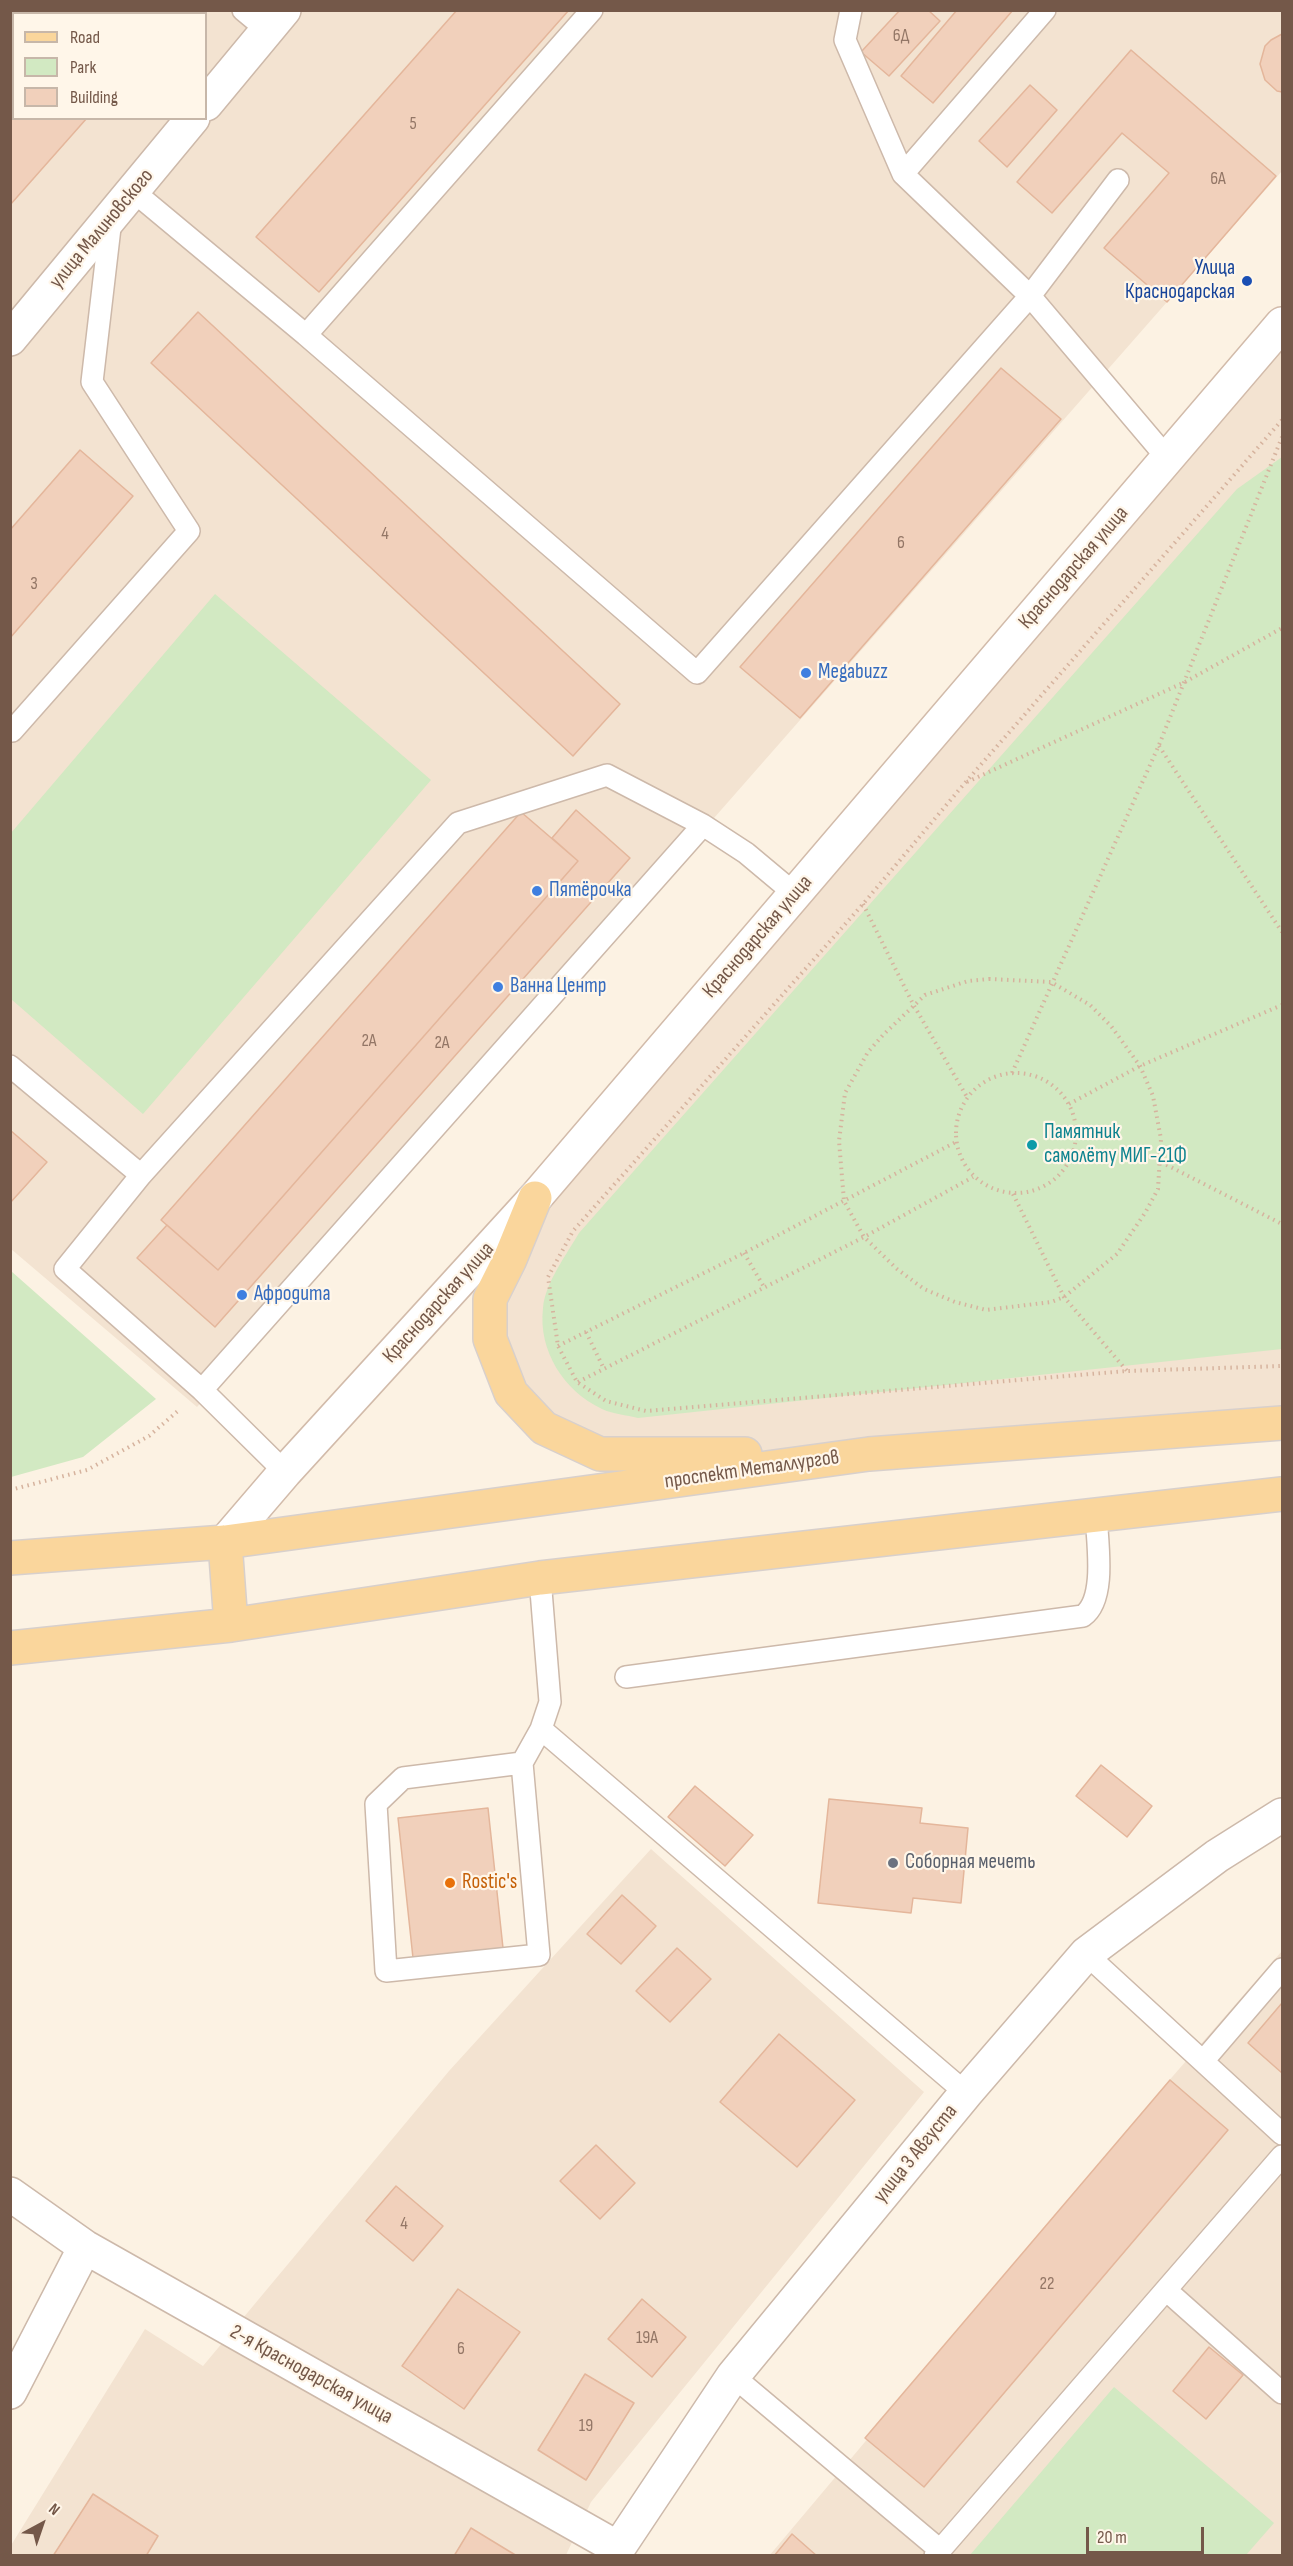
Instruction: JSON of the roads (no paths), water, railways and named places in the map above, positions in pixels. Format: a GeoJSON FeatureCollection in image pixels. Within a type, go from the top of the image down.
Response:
{"type":"FeatureCollection","features":[{"type":"Feature","properties":{"kind":"main road"},"geometry":{"type":"LineString","coordinates":[[535,1198],[490,1299],[490,1339],[511,1393],[544,1428],[600,1454],[869,1454]]}},
{"type":"Feature","properties":{"kind":"main road","name":"проспект Металлургов"},"geometry":{"type":"LineString","coordinates":[[10,1558],[225,1542],[869,1454],[1282,1423]]}},
{"type":"Feature","properties":{"kind":"main road"},"geometry":{"type":"LineString","coordinates":[[10,1648],[231,1625],[540,1578],[1282,1494]]}},
{"type":"Feature","properties":{"kind":"main road"},"geometry":{"type":"LineString","coordinates":[[225,1542],[231,1625]]}},
{"type":"Feature","properties":{"kind":"street"},"geometry":{"type":"LineString","coordinates":[[207,103],[265,17]]}},
{"type":"Feature","properties":{"kind":"street","name":"улица Малиновского"},"geometry":{"type":"LineString","coordinates":[[10,339],[191,120]]}},
{"type":"Feature","properties":{"kind":"street","name":"Краснодарская улица"},"geometry":{"type":"LineString","coordinates":[[225,1542],[285,1472],[535,1198],[1282,324]]}},
{"type":"Feature","properties":{"kind":"street","name":"улица 3 Августа"},"geometry":{"type":"LineString","coordinates":[[614,2551],[733,2376],[966,2093],[1086,1954],[1217,1856],[1282,1815]]}},
{"type":"Feature","properties":{"kind":"street","name":"2-я Краснодарская улица"},"geometry":{"type":"LineString","coordinates":[[10,2194],[85,2247],[614,2551]]}},
{"type":"Feature","properties":{"kind":"street"},"geometry":{"type":"LineString","coordinates":[[10,2392],[85,2247]]}},
{"type":"Feature","properties":{"kind":"lane"},"geometry":{"type":"LineString","coordinates":[[306,335],[592,10]]}},
{"type":"Feature","properties":{"kind":"lane"},"geometry":{"type":"LineString","coordinates":[[851,10],[845,40],[903,174],[1030,296],[1168,459]]}},
{"type":"Feature","properties":{"kind":"lane"},"geometry":{"type":"LineString","coordinates":[[903,174],[1045,10]]}},
{"type":"Feature","properties":{"kind":"lane"},"geometry":{"type":"LineString","coordinates":[[133,191],[306,335],[697,674],[1030,296],[1118,180]]}},
{"type":"Feature","properties":{"kind":"lane"},"geometry":{"type":"LineString","coordinates":[[12,731],[189,531],[92,382],[111,215]]}},
{"type":"Feature","properties":{"kind":"lane"},"geometry":{"type":"LineString","coordinates":[[285,1472],[202,1390],[65,1269],[141,1175],[458,823],[607,775],[703,825],[746,854],[795,894]]}},
{"type":"Feature","properties":{"kind":"lane"},"geometry":{"type":"LineString","coordinates":[[202,1390],[703,825]]}},
{"type":"Feature","properties":{"kind":"lane"},"geometry":{"type":"LineString","coordinates":[[10,1066],[141,1175]]}},
{"type":"Feature","properties":{"kind":"lane"},"geometry":{"type":"LineString","coordinates":[[626,1677],[1083,1616],[1093,1605],[1100,1571],[1096,1514]]}},
{"type":"Feature","properties":{"kind":"lane"},"geometry":{"type":"LineString","coordinates":[[522,1762],[403,1778],[376,1804],[386,1971],[539,1955],[522,1762],[542,1729],[550,1702],[540,1578]]}},
{"type":"Feature","properties":{"kind":"lane"},"geometry":{"type":"LineString","coordinates":[[542,1729],[966,2093]]}},
{"type":"Feature","properties":{"kind":"lane"},"geometry":{"type":"LineString","coordinates":[[1086,1954],[1282,2133]]}},
{"type":"Feature","properties":{"kind":"lane"},"geometry":{"type":"LineString","coordinates":[[1204,2060],[1282,1969]]}},
{"type":"Feature","properties":{"kind":"lane"},"geometry":{"type":"LineString","coordinates":[[733,2376],[938,2553],[1282,2156]]}},
{"type":"Feature","properties":{"kind":"lane"},"geometry":{"type":"LineString","coordinates":[[1166,2290],[1282,2393]]}},
{"type":"Feature","properties":{"kind":"place","name":"Улица Краснодарская"},"geometry":{"type":"Point","coordinates":[1247,281]}},
{"type":"Feature","properties":{"kind":"place","name":"Megabuzz"},"geometry":{"type":"Point","coordinates":[806,673]}},
{"type":"Feature","properties":{"kind":"place","name":"Пятёрочка"},"geometry":{"type":"Point","coordinates":[537,891]}},
{"type":"Feature","properties":{"kind":"place","name":"Ванна Центр"},"geometry":{"type":"Point","coordinates":[498,987]}},
{"type":"Feature","properties":{"kind":"place","name":"Памятник самолёту МИГ-21Ф"},"geometry":{"type":"Point","coordinates":[1032,1145]}},
{"type":"Feature","properties":{"kind":"place","name":"Афродита"},"geometry":{"type":"Point","coordinates":[242,1295]}},
{"type":"Feature","properties":{"kind":"place","name":"Соборная мечеть"},"geometry":{"type":"Point","coordinates":[893,1863]}},
{"type":"Feature","properties":{"kind":"place","name":"Rostic's"},"geometry":{"type":"Point","coordinates":[450,1883]}}]}
